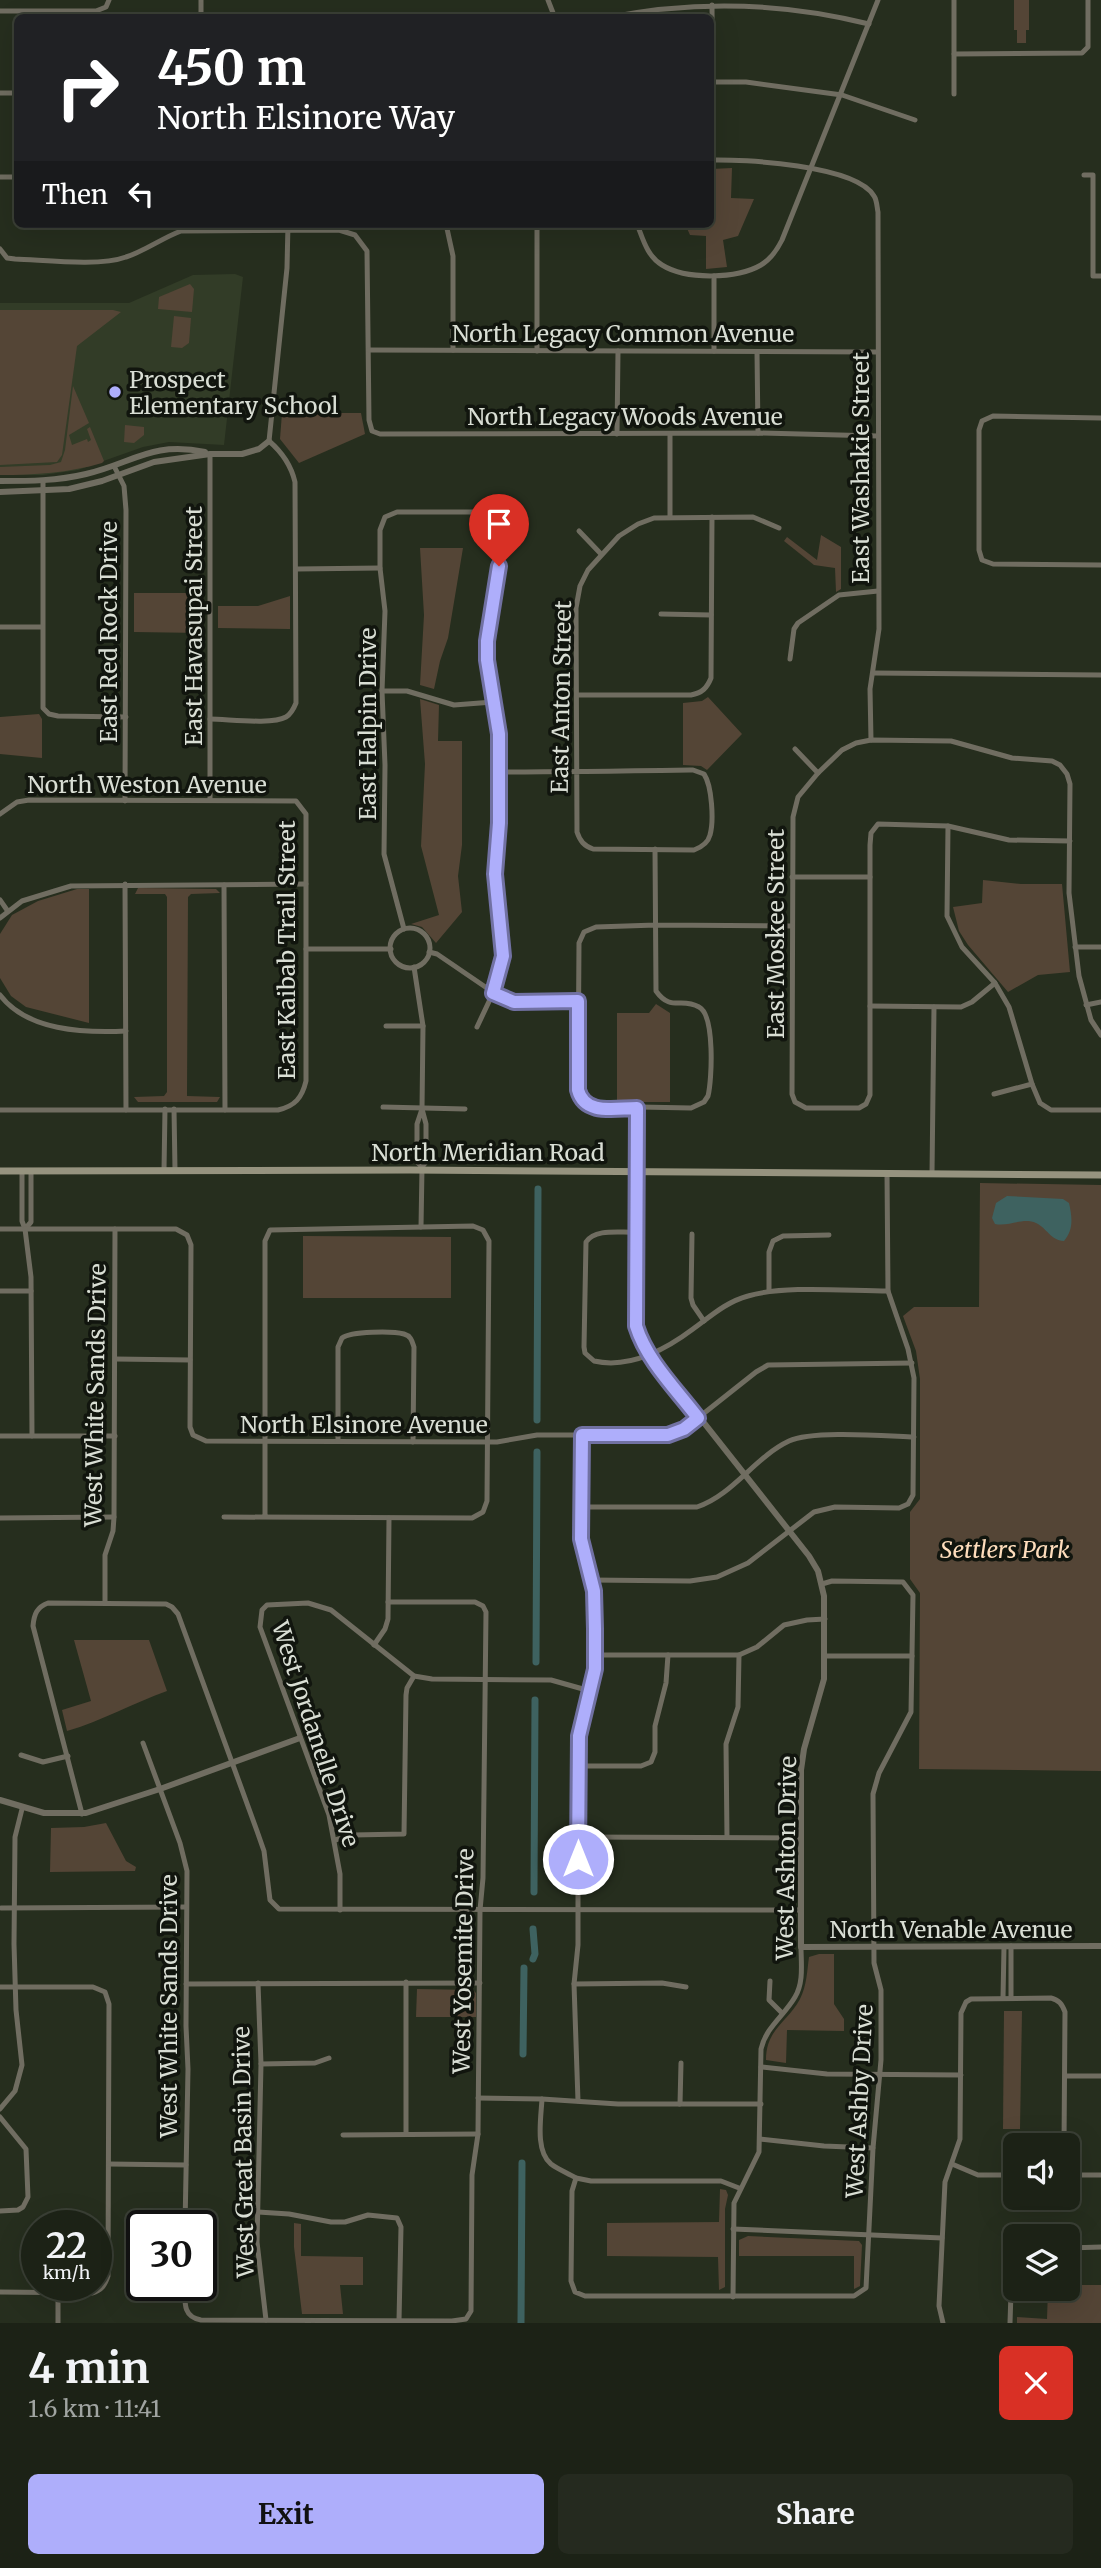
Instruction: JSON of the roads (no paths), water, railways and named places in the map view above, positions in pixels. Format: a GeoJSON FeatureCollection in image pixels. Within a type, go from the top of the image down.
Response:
{"type":"FeatureCollection","features":[{"type":"Feature","properties":{"kind":"main road","name":"North Meridian Road"},"geometry":{"type":"LineString","coordinates":[[0,1171],[422,1169],[1101,1175]]}},
{"type":"Feature","properties":{"kind":"street"},"geometry":{"type":"LineString","coordinates":[[639,228],[648,250],[661,264],[680,272],[714,276],[755,268],[771,257],[782,240],[878,0]]}},
{"type":"Feature","properties":{"kind":"street"},"geometry":{"type":"LineString","coordinates":[[954,0],[954,94]]}},
{"type":"Feature","properties":{"kind":"street"},"geometry":{"type":"LineString","coordinates":[[954,54],[1085,52],[1088,43],[1088,0]]}},
{"type":"Feature","properties":{"kind":"street"},"geometry":{"type":"LineString","coordinates":[[623,14],[672,3],[712,5],[749,2],[827,14],[869,24]]}},
{"type":"Feature","properties":{"kind":"street"},"geometry":{"type":"LineString","coordinates":[[0,11],[96,11],[108,3]]}},
{"type":"Feature","properties":{"kind":"street"},"geometry":{"type":"LineString","coordinates":[[712,5],[712,14]]}},
{"type":"Feature","properties":{"kind":"street"},"geometry":{"type":"LineString","coordinates":[[714,82],[759,83],[842,95],[915,120]]}},
{"type":"Feature","properties":{"kind":"street"},"geometry":{"type":"LineString","coordinates":[[714,160],[762,161],[811,169]]}},
{"type":"Feature","properties":{"kind":"street","name":"East Washakie Street"},"geometry":{"type":"LineString","coordinates":[[811,169],[861,184],[874,196],[878,212],[879,629],[870,690],[871,740]]}},
{"type":"Feature","properties":{"kind":"street"},"geometry":{"type":"LineString","coordinates":[[1084,175],[1093,175],[1093,276],[1101,276]]}},
{"type":"Feature","properties":{"kind":"street"},"geometry":{"type":"LineString","coordinates":[[1,251],[7,258],[15,259],[111,260],[125,258],[181,231],[261,228]]}},
{"type":"Feature","properties":{"kind":"street"},"geometry":{"type":"LineString","coordinates":[[0,492],[43,492],[85,486],[154,462],[210,454],[243,454],[259,449],[269,441],[286,281],[288,228]]}},
{"type":"Feature","properties":{"kind":"street"},"geometry":{"type":"LineString","coordinates":[[305,228],[349,232],[360,239],[367,251],[369,350]]}},
{"type":"Feature","properties":{"kind":"street"},"geometry":{"type":"LineString","coordinates":[[447,228],[453,256],[453,350]]}},
{"type":"Feature","properties":{"kind":"street"},"geometry":{"type":"LineString","coordinates":[[537,228],[537,351]]}},
{"type":"Feature","properties":{"kind":"street"},"geometry":{"type":"LineString","coordinates":[[714,276],[714,351]]}},
{"type":"Feature","properties":{"kind":"street","name":"North Legacy Common Avenue"},"geometry":{"type":"LineString","coordinates":[[369,350],[877,352]]}},
{"type":"Feature","properties":{"kind":"street","name":"North Legacy Woods Avenue"},"geometry":{"type":"LineString","coordinates":[[369,350],[369,420],[372,431],[380,434],[758,433],[878,436]]}},
{"type":"Feature","properties":{"kind":"street"},"geometry":{"type":"LineString","coordinates":[[617,434],[618,351]]}},
{"type":"Feature","properties":{"kind":"street"},"geometry":{"type":"LineString","coordinates":[[757,352],[758,433]]}},
{"type":"Feature","properties":{"kind":"street"},"geometry":{"type":"LineString","coordinates":[[1101,418],[993,416],[982,421],[979,430],[979,550],[982,560],[993,564],[1101,565]]}},
{"type":"Feature","properties":{"kind":"street"},"geometry":{"type":"LineString","coordinates":[[670,434],[670,517]]}},
{"type":"Feature","properties":{"kind":"street"},"geometry":{"type":"LineString","coordinates":[[210,719],[273,720],[285,717],[296,702],[295,482],[285,457],[269,441]]}},
{"type":"Feature","properties":{"kind":"street"},"geometry":{"type":"LineString","coordinates":[[0,481],[72,478],[114,466],[148,452],[174,448],[210,454]]}},
{"type":"Feature","properties":{"kind":"street","name":"East Havasupai Street"},"geometry":{"type":"LineString","coordinates":[[210,454],[210,799]]}},
{"type":"Feature","properties":{"kind":"street","name":"East Red Rock Drive"},"geometry":{"type":"LineString","coordinates":[[114,466],[124,486],[126,510],[125,800]]}},
{"type":"Feature","properties":{"kind":"street"},"geometry":{"type":"LineString","coordinates":[[43,481],[42,627],[45,711],[58,716],[126,717]]}},
{"type":"Feature","properties":{"kind":"street","name":"East Halpin Drive"},"geometry":{"type":"LineString","coordinates":[[404,929],[384,854],[382,691],[385,611],[380,568],[380,530],[385,517],[397,512],[481,512],[495,515],[500,523],[500,550],[487,660],[493,702]]}},
{"type":"Feature","properties":{"kind":"street"},"geometry":{"type":"LineString","coordinates":[[577,695],[691,695],[702,692],[711,678],[712,517]]}},
{"type":"Feature","properties":{"kind":"street","name":"East Anton Street"},"geometry":{"type":"LineString","coordinates":[[655,849],[593,849],[583,844],[577,832],[576,608],[580,586],[588,570],[619,536],[654,518],[753,517],[779,528]]}},
{"type":"Feature","properties":{"kind":"street"},"geometry":{"type":"LineString","coordinates":[[579,531],[601,555]]}},
{"type":"Feature","properties":{"kind":"street"},"geometry":{"type":"LineString","coordinates":[[297,569],[380,568]]}},
{"type":"Feature","properties":{"kind":"street"},"geometry":{"type":"LineString","coordinates":[[790,659],[794,629],[798,623],[839,595],[878,591]]}},
{"type":"Feature","properties":{"kind":"street"},"geometry":{"type":"LineString","coordinates":[[661,614],[711,615]]}},
{"type":"Feature","properties":{"kind":"street"},"geometry":{"type":"LineString","coordinates":[[0,627],[42,627]]}},
{"type":"Feature","properties":{"kind":"street"},"geometry":{"type":"LineString","coordinates":[[873,673],[1101,675]]}},
{"type":"Feature","properties":{"kind":"street"},"geometry":{"type":"LineString","coordinates":[[382,691],[417,693],[454,705],[493,702],[499,734],[499,823],[495,874],[503,956],[493,993],[477,1027]]}},
{"type":"Feature","properties":{"kind":"street"},"geometry":{"type":"LineString","coordinates":[[871,740],[951,741],[1012,758],[1052,761],[1060,765],[1070,784],[1069,893],[1079,976],[1091,1020],[1101,1035]]}},
{"type":"Feature","properties":{"kind":"street","name":"East Moskee Street"},"geometry":{"type":"LineString","coordinates":[[870,1006],[870,1094],[866,1104],[859,1108],[806,1108],[795,1102],[792,1094],[792,877],[793,817],[797,797],[842,750],[871,740]]}},
{"type":"Feature","properties":{"kind":"street"},"geometry":{"type":"LineString","coordinates":[[795,749],[818,773]]}},
{"type":"Feature","properties":{"kind":"street"},"geometry":{"type":"LineString","coordinates":[[499,772],[693,770],[704,775],[711,789],[711,833],[706,843],[694,850],[655,849],[656,925],[656,991],[670,1004],[698,1006],[705,1012],[709,1021],[709,1090],[704,1102],[691,1108],[594,1108],[583,1102],[578,1090],[579,943],[584,932],[596,927],[656,925],[792,926]]}},
{"type":"Feature","properties":{"kind":"street","name":"North Weston Avenue"},"geometry":{"type":"LineString","coordinates":[[1,814],[11,805],[23,801],[296,801]]}},
{"type":"Feature","properties":{"kind":"street","name":"East Kaibab Trail Street"},"geometry":{"type":"LineString","coordinates":[[225,1110],[278,1110],[289,1107],[298,1100],[306,1081],[306,814],[296,801]]}},
{"type":"Feature","properties":{"kind":"street"},"geometry":{"type":"LineString","coordinates":[[995,983],[972,1002],[961,1007],[870,1006],[872,832],[878,824],[948,826],[1009,840],[1070,841]]}},
{"type":"Feature","properties":{"kind":"street"},"geometry":{"type":"LineString","coordinates":[[948,826],[947,916],[962,947],[995,983],[1009,1007],[1031,1084],[1040,1103],[1051,1110],[1101,1110]]}},
{"type":"Feature","properties":{"kind":"street"},"geometry":{"type":"LineString","coordinates":[[792,877],[870,877]]}},
{"type":"Feature","properties":{"kind":"street"},"geometry":{"type":"LineString","coordinates":[[125,884],[126,1110]]}},
{"type":"Feature","properties":{"kind":"street"},"geometry":{"type":"LineString","coordinates":[[0,918],[22,901],[71,886],[306,884]]}},
{"type":"Feature","properties":{"kind":"street"},"geometry":{"type":"LineString","coordinates":[[0,1110],[225,1110],[224,885]]}},
{"type":"Feature","properties":{"kind":"street"},"geometry":{"type":"LineString","coordinates":[[0,900],[7,910]]}},
{"type":"Feature","properties":{"kind":"street"},"geometry":{"type":"LineString","coordinates":[[404,929],[416,929],[426,936],[429,952],[424,962],[414,967],[401,965],[396,961],[391,948],[394,936],[404,929]]}},
{"type":"Feature","properties":{"kind":"street"},"geometry":{"type":"LineString","coordinates":[[1075,947],[1101,947]]}},
{"type":"Feature","properties":{"kind":"street"},"geometry":{"type":"LineString","coordinates":[[306,949],[391,948]]}},
{"type":"Feature","properties":{"kind":"street"},"geometry":{"type":"LineString","coordinates":[[429,952],[437,954],[493,993],[514,1002],[578,1001]]}},
{"type":"Feature","properties":{"kind":"street"},"geometry":{"type":"LineString","coordinates":[[414,967],[423,1026],[422,1109],[417,1124],[417,1163],[422,1169],[421,1227]]}},
{"type":"Feature","properties":{"kind":"street"},"geometry":{"type":"LineString","coordinates":[[0,995],[15,1011],[32,1019],[88,1030],[126,1031]]}},
{"type":"Feature","properties":{"kind":"street"},"geometry":{"type":"LineString","coordinates":[[1087,1005],[1101,1002]]}},
{"type":"Feature","properties":{"kind":"street"},"geometry":{"type":"LineString","coordinates":[[932,1174],[934,1007]]}},
{"type":"Feature","properties":{"kind":"street"},"geometry":{"type":"LineString","coordinates":[[386,1026],[423,1026]]}},
{"type":"Feature","properties":{"kind":"street"},"geometry":{"type":"LineString","coordinates":[[994,1094],[1031,1084]]}},
{"type":"Feature","properties":{"kind":"street"},"geometry":{"type":"LineString","coordinates":[[383,1107],[465,1109]]}},
{"type":"Feature","properties":{"kind":"street"},"geometry":{"type":"LineString","coordinates":[[636,1172],[637,1108]]}},
{"type":"Feature","properties":{"kind":"street"},"geometry":{"type":"LineString","coordinates":[[164,1109],[164,1170]]}},
{"type":"Feature","properties":{"kind":"street"},"geometry":{"type":"LineString","coordinates":[[174,1109],[174,1170]]}},
{"type":"Feature","properties":{"kind":"street"},"geometry":{"type":"LineString","coordinates":[[22,1171],[22,1221],[32,1292],[32,1436]]}},
{"type":"Feature","properties":{"kind":"street"},"geometry":{"type":"LineString","coordinates":[[25,1229],[31,1222],[31,1171]]}},
{"type":"Feature","properties":{"kind":"street","name":"West Ashton Drive"},"geometry":{"type":"LineString","coordinates":[[636,1172],[636,1326],[641,1343],[809,1556],[822,1584],[825,1619],[824,1679],[802,1759],[800,1985],[795,1997],[766,2033],[761,2049],[759,2152],[739,2188],[734,2203],[733,2297]]}},
{"type":"Feature","properties":{"kind":"street"},"geometry":{"type":"LineString","coordinates":[[591,1580],[690,1581],[717,1577],[748,1563],[807,1517],[824,1508],[899,1508],[908,1504],[913,1494],[912,1363],[888,1291],[887,1173]]}},
{"type":"Feature","properties":{"kind":"street"},"geometry":{"type":"LineString","coordinates":[[224,1517],[472,1518],[483,1513],[487,1501],[489,1241],[484,1230],[472,1226],[270,1230],[265,1241],[265,1517]]}},
{"type":"Feature","properties":{"kind":"street","name":"West White Sands Drive"},"geometry":{"type":"LineString","coordinates":[[105,1603],[105,1555],[113,1531],[114,1517],[116,1228]]}},
{"type":"Feature","properties":{"kind":"street"},"geometry":{"type":"LineString","coordinates":[[0,1229],[176,1229],[187,1235],[191,1245],[190,1360],[115,1359]]}},
{"type":"Feature","properties":{"kind":"street"},"geometry":{"type":"LineString","coordinates":[[636,1233],[599,1233],[589,1237],[584,1248],[584,1347],[588,1357],[600,1362],[632,1362],[649,1355],[734,1300],[769,1291],[888,1291]]}},
{"type":"Feature","properties":{"kind":"street"},"geometry":{"type":"LineString","coordinates":[[692,1234],[691,1298],[704,1321]]}},
{"type":"Feature","properties":{"kind":"street"},"geometry":{"type":"LineString","coordinates":[[769,1291],[769,1252],[773,1241],[783,1236],[829,1235]]}},
{"type":"Feature","properties":{"kind":"street"},"geometry":{"type":"LineString","coordinates":[[0,1292],[32,1292]]}},
{"type":"Feature","properties":{"kind":"street"},"geometry":{"type":"LineString","coordinates":[[338,1441],[338,1348],[342,1338],[352,1333],[400,1333],[409,1337],[414,1347],[414,1441]]}},
{"type":"Feature","properties":{"kind":"street","name":"North Elsinore Avenue"},"geometry":{"type":"LineString","coordinates":[[190,1360],[190,1427],[193,1435],[206,1441],[488,1442],[537,1435],[668,1435],[684,1429],[756,1371],[768,1365],[912,1363]]}},
{"type":"Feature","properties":{"kind":"street"},"geometry":{"type":"LineString","coordinates":[[578,2101],[574,1984],[578,1910],[578,1766],[581,1725],[590,1691],[595,1655],[596,1603],[581,1539],[582,1435]]}},
{"type":"Feature","properties":{"kind":"street"},"geometry":{"type":"LineString","coordinates":[[0,1436],[115,1436]]}},
{"type":"Feature","properties":{"kind":"street"},"geometry":{"type":"LineString","coordinates":[[582,1507],[697,1507],[713,1499],[779,1447],[799,1437],[914,1437]]}},
{"type":"Feature","properties":{"kind":"street"},"geometry":{"type":"LineString","coordinates":[[0,1518],[114,1517]]}},
{"type":"Feature","properties":{"kind":"street"},"geometry":{"type":"LineString","coordinates":[[389,1518],[385,1629],[373,1645],[414,1676],[486,1681],[551,1680],[590,1691]]}},
{"type":"Feature","properties":{"kind":"street","name":"West Ashby Drive"},"geometry":{"type":"LineString","coordinates":[[733,2297],[853,2296],[863,2292],[867,2283],[873,2148],[881,2075],[881,1990],[875,1969],[874,1946],[873,1794],[878,1773],[911,1712],[913,1595],[908,1586],[897,1581],[832,1581],[822,1584]]}},
{"type":"Feature","properties":{"kind":"street","name":"West Yosemite Drive"},"geometry":{"type":"LineString","coordinates":[[388,1602],[475,1602],[483,1606],[486,1612],[478,2134],[472,2175],[472,2306],[468,2316],[460,2321],[399,2321]]}},
{"type":"Feature","properties":{"kind":"street"},"geometry":{"type":"LineString","coordinates":[[82,1814],[33,1626],[37,1610],[48,1603],[159,1603],[172,1607],[178,1614],[264,1851],[270,1900],[273,1905],[286,1910],[801,1910]]}},
{"type":"Feature","properties":{"kind":"street","name":"West Jordanelle Drive"},"geometry":{"type":"LineString","coordinates":[[341,1910],[340,1874],[329,1815],[260,1627],[262,1610],[275,1603],[308,1603],[320,1606],[331,1610],[373,1645]]}},
{"type":"Feature","properties":{"kind":"street"},"geometry":{"type":"LineString","coordinates":[[595,1655],[739,1655],[757,1647],[784,1625],[825,1619]]}},
{"type":"Feature","properties":{"kind":"street"},"geometry":{"type":"LineString","coordinates":[[578,1766],[641,1766],[651,1762],[654,1752],[654,1726],[666,1683],[668,1655]]}},
{"type":"Feature","properties":{"kind":"street"},"geometry":{"type":"LineString","coordinates":[[727,1837],[726,1744],[738,1707],[739,1655]]}},
{"type":"Feature","properties":{"kind":"street"},"geometry":{"type":"LineString","coordinates":[[825,1656],[912,1656]]}},
{"type":"Feature","properties":{"kind":"street"},"geometry":{"type":"LineString","coordinates":[[335,1840],[353,1835],[404,1834],[406,1695],[414,1676]]}},
{"type":"Feature","properties":{"kind":"street"},"geometry":{"type":"LineString","coordinates":[[0,1800],[22,1809],[44,1813],[82,1814],[300,1738]]}},
{"type":"Feature","properties":{"kind":"street","name":"West White Sands Drive"},"geometry":{"type":"LineString","coordinates":[[143,1743],[187,1871],[185,2210]]}},
{"type":"Feature","properties":{"kind":"street"},"geometry":{"type":"LineString","coordinates":[[21,1755],[44,1762],[68,1756]]}},
{"type":"Feature","properties":{"kind":"street"},"geometry":{"type":"LineString","coordinates":[[0,2109],[11,2098],[21,2074],[22,2054],[15,1987],[15,1837],[22,1809]]}},
{"type":"Feature","properties":{"kind":"street"},"geometry":{"type":"LineString","coordinates":[[578,1838],[801,1838]]}},
{"type":"Feature","properties":{"kind":"street"},"geometry":{"type":"LineString","coordinates":[[1,1908],[186,1907]]}},
{"type":"Feature","properties":{"kind":"street"},"geometry":{"type":"LineString","coordinates":[[1003,1998],[1007,1946]]}},
{"type":"Feature","properties":{"kind":"street"},"geometry":{"type":"LineString","coordinates":[[1007,1946],[1011,1998]]}},
{"type":"Feature","properties":{"kind":"street","name":"North Venable Avenue"},"geometry":{"type":"LineString","coordinates":[[801,1947],[1101,1946]]}},
{"type":"Feature","properties":{"kind":"street"},"geometry":{"type":"LineString","coordinates":[[770,1981],[768,2000],[782,2013]]}},
{"type":"Feature","properties":{"kind":"street"},"geometry":{"type":"LineString","coordinates":[[406,1982],[406,2134]]}},
{"type":"Feature","properties":{"kind":"street","name":"West Great Basin Drive"},"geometry":{"type":"LineString","coordinates":[[258,1983],[261,2064],[257,2242],[266,2320]]}},
{"type":"Feature","properties":{"kind":"street"},"geometry":{"type":"LineString","coordinates":[[186,1984],[480,1983]]}},
{"type":"Feature","properties":{"kind":"street"},"geometry":{"type":"LineString","coordinates":[[574,1984],[662,1983],[686,1987]]}},
{"type":"Feature","properties":{"kind":"street"},"geometry":{"type":"LineString","coordinates":[[0,1987],[93,1987],[105,1992],[109,2004],[109,2210]]}},
{"type":"Feature","properties":{"kind":"street"},"geometry":{"type":"LineString","coordinates":[[943,2323],[939,2306],[945,2182],[960,2139],[961,2013],[966,2002],[976,1998],[1051,1998],[1060,2002],[1065,2012],[1064,2133]]}},
{"type":"Feature","properties":{"kind":"street"},"geometry":{"type":"LineString","coordinates":[[261,2064],[315,2063],[329,2058]]}},
{"type":"Feature","properties":{"kind":"street"},"geometry":{"type":"LineString","coordinates":[[680,2104],[681,2063]]}},
{"type":"Feature","properties":{"kind":"street"},"geometry":{"type":"LineString","coordinates":[[761,2067],[827,2074],[961,2075]]}},
{"type":"Feature","properties":{"kind":"street"},"geometry":{"type":"LineString","coordinates":[[1065,2076],[1101,2076]]}},
{"type":"Feature","properties":{"kind":"street"},"geometry":{"type":"LineString","coordinates":[[478,2098],[761,2104]]}},
{"type":"Feature","properties":{"kind":"street"},"geometry":{"type":"LineString","coordinates":[[542,2099],[541,2141],[545,2157],[552,2165],[576,2178],[591,2181],[722,2181],[739,2188]]}},
{"type":"Feature","properties":{"kind":"street"},"geometry":{"type":"LineString","coordinates":[[0,2117],[28,2155],[28,2197],[23,2207],[0,2211]]}},
{"type":"Feature","properties":{"kind":"street"},"geometry":{"type":"LineString","coordinates":[[343,2135],[478,2134]]}},
{"type":"Feature","properties":{"kind":"street"},"geometry":{"type":"LineString","coordinates":[[760,2139],[873,2148]]}},
{"type":"Feature","properties":{"kind":"street"},"geometry":{"type":"LineString","coordinates":[[109,2164],[186,2165]]}},
{"type":"Feature","properties":{"kind":"street"},"geometry":{"type":"LineString","coordinates":[[952,2164],[978,2175],[1003,2175]]}},
{"type":"Feature","properties":{"kind":"street"},"geometry":{"type":"LineString","coordinates":[[1080,2175],[1101,2175]]}},
{"type":"Feature","properties":{"kind":"street"},"geometry":{"type":"LineString","coordinates":[[576,2178],[572,2190],[570,2281],[575,2292],[585,2296],[733,2297]]}},
{"type":"Feature","properties":{"kind":"street"},"geometry":{"type":"LineString","coordinates":[[185,2301],[190,2316],[201,2320],[399,2321],[401,2227],[397,2218],[368,2215],[345,2222],[331,2222],[289,2214],[258,2212]]}},
{"type":"Feature","properties":{"kind":"street"},"geometry":{"type":"LineString","coordinates":[[733,2229],[942,2238]]}},
{"type":"Feature","properties":{"kind":"street"},"geometry":{"type":"LineString","coordinates":[[1080,2248],[1101,2247]]}},
{"type":"Feature","properties":{"kind":"street"},"geometry":{"type":"LineString","coordinates":[[0,2292],[21,2292]]}},
{"type":"Feature","properties":{"kind":"street"},"geometry":{"type":"LineString","coordinates":[[58,2301],[58,2323]]}},
{"type":"Feature","properties":{"kind":"street"},"geometry":{"type":"LineString","coordinates":[[1010,2323],[1011,2301]]}},
{"type":"Feature","properties":{"kind":"water"},"geometry":{"type":"Polygon","coordinates":[[[1007,1196],[1063,1199],[1069,1203],[1071,1223],[1067,1237],[1064,1241],[1055,1238],[1031,1221],[995,1224],[992,1218],[996,1203],[1007,1196]]]}},
{"type":"Feature","properties":{"kind":"waterway"},"geometry":{"type":"LineString","coordinates":[[537,1420],[538,1189]]}},
{"type":"Feature","properties":{"kind":"waterway"},"geometry":{"type":"LineString","coordinates":[[536,1662],[537,1452]]}},
{"type":"Feature","properties":{"kind":"waterway"},"geometry":{"type":"LineString","coordinates":[[534,1892],[535,1700]]}},
{"type":"Feature","properties":{"kind":"waterway"},"geometry":{"type":"LineString","coordinates":[[533,1929],[533,1959]]}},
{"type":"Feature","properties":{"kind":"waterway"},"geometry":{"type":"LineString","coordinates":[[523,2054],[524,1968]]}},
{"type":"Feature","properties":{"kind":"waterway"},"geometry":{"type":"LineString","coordinates":[[521,2323],[522,2163]]}},
{"type":"Feature","properties":{"kind":"place","name":"Prospect Elementary School"},"geometry":{"type":"Point","coordinates":[115,392]}},
{"type":"Feature","properties":{"kind":"park label","name":"Settlers Park"},"geometry":{"type":"Point","coordinates":[1005,1549]}}]}
